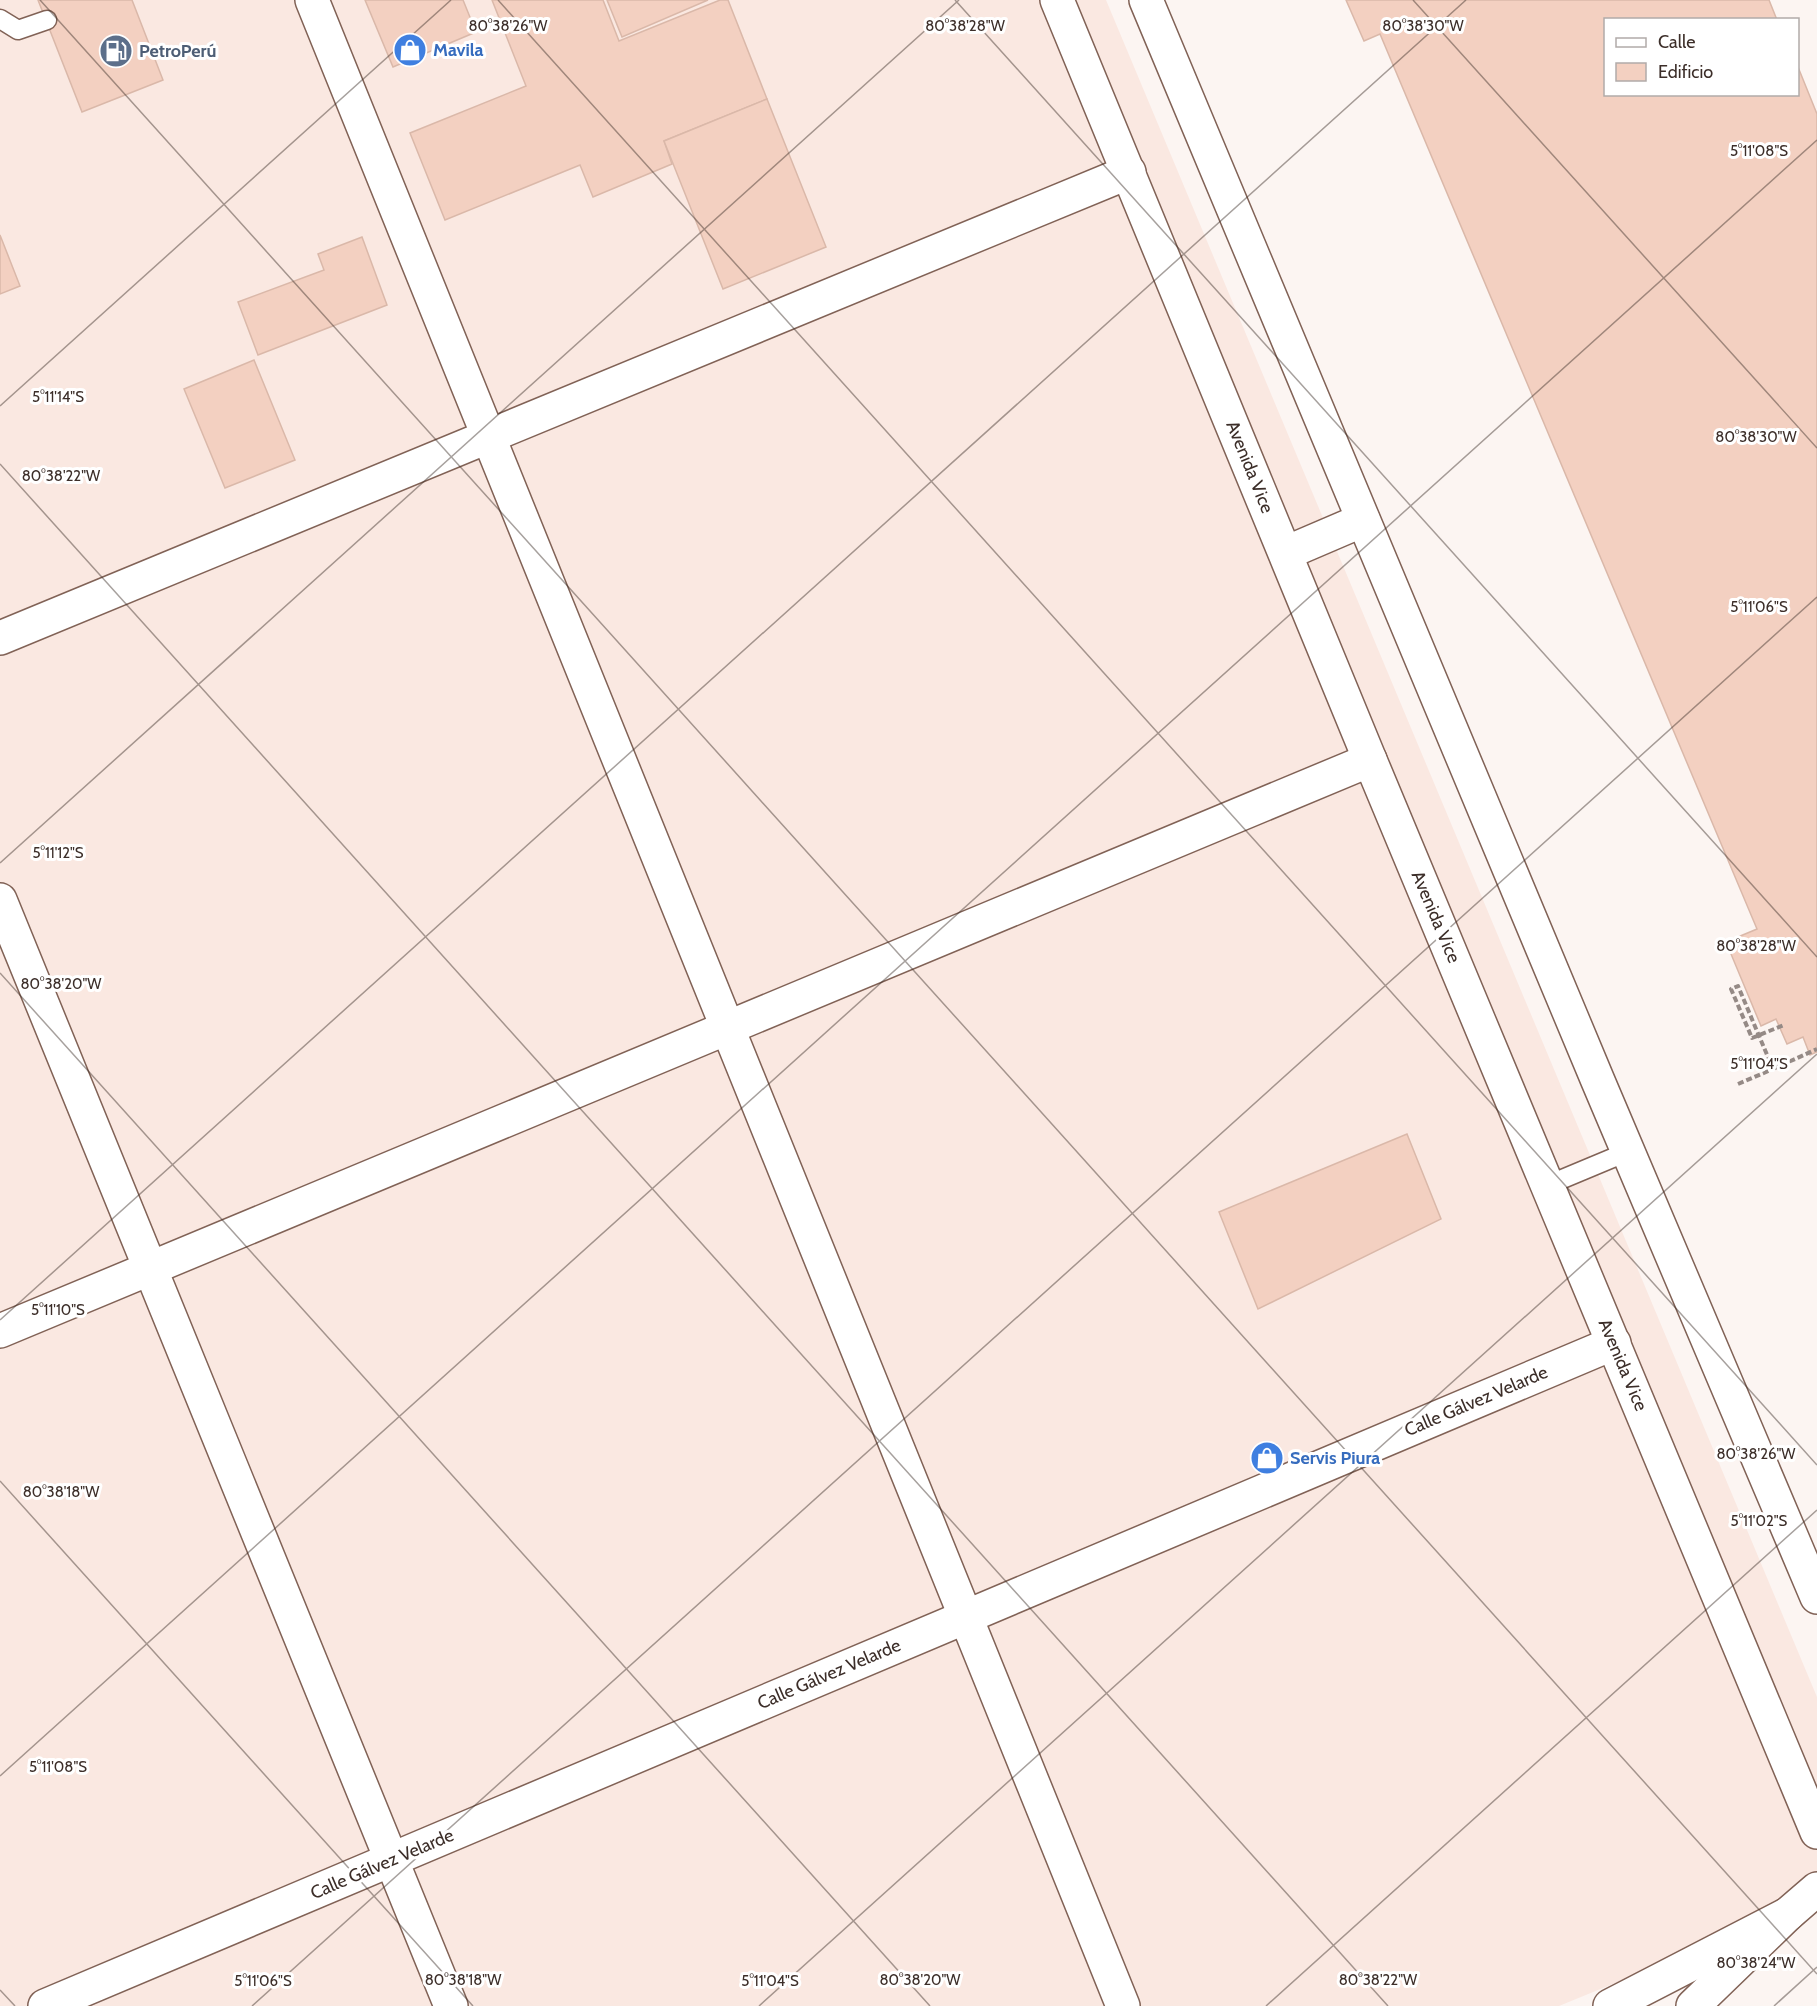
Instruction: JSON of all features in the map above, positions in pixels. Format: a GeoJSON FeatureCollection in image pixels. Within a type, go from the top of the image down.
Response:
{"type":"FeatureCollection","features":[{"type":"Feature","properties":{"kind":"street"},"geometry":{"type":"LineString","coordinates":[[312,0],[1123,2006]]}},
{"type":"Feature","properties":{"kind":"street","name":"Avenida Vice"},"geometry":{"type":"LineString","coordinates":[[1056,0],[1817,1832]]}},
{"type":"Feature","properties":{"kind":"street"},"geometry":{"type":"LineString","coordinates":[[1146,0],[1627,1152],[1817,1597]]}},
{"type":"Feature","properties":{"kind":"street"},"geometry":{"type":"LineString","coordinates":[[0,638],[1129,172]]}},
{"type":"Feature","properties":{"kind":"street"},"geometry":{"type":"LineString","coordinates":[[1286,554],[1363,520]]}},
{"type":"Feature","properties":{"kind":"street"},"geometry":{"type":"LineString","coordinates":[[0,1331],[1370,760]]}},
{"type":"Feature","properties":{"kind":"street"},"geometry":{"type":"LineString","coordinates":[[0,900],[451,2006]]}},
{"type":"Feature","properties":{"kind":"street","name":"Calle Gálvez Velarde"},"geometry":{"type":"LineString","coordinates":[[45,2006],[1614,1343]]}},
{"type":"Feature","properties":{"kind":"street"},"geometry":{"type":"LineString","coordinates":[[1693,2006],[1817,1889]]}},
{"type":"Feature","properties":{"kind":"street"},"geometry":{"type":"LineString","coordinates":[[1619,2005],[1788,1914]]}},
{"type":"Feature","properties":{"kind":"lane"},"geometry":{"type":"LineString","coordinates":[[0,19],[18,30],[47,20]]}},
{"type":"Feature","properties":{"kind":"lane"},"geometry":{"type":"LineString","coordinates":[[1548,1185],[1627,1152]]}},
{"type":"Feature","properties":{"kind":"path"},"geometry":{"type":"LineString","coordinates":[[1773,1069],[1764,1049],[1760,1038],[1756,1028],[1738,986],[1731,989],[1752,1038],[1763,1034],[1784,1024]]}},
{"type":"Feature","properties":{"kind":"path"},"geometry":{"type":"LineString","coordinates":[[1738,1084],[1817,1049]]}},
{"type":"Feature","properties":{"kind":"shaded area"},"geometry":{"type":"Polygon","coordinates":[[[0,0],[1106,0],[1817,1697],[1817,1900],[1559,2006],[0,2006],[0,0]]]}},
{"type":"Feature","properties":{"kind":"building"},"geometry":{"type":"Polygon","coordinates":[[[38,0],[132,0],[163,80],[82,112],[38,0]]]}},
{"type":"Feature","properties":{"kind":"building","name":"Mavila"},"geometry":{"type":"Polygon","coordinates":[[[365,0],[463,0],[476,32],[393,67],[365,0]]]}},
{"type":"Feature","properties":{"kind":"building"},"geometry":{"type":"Polygon","coordinates":[[[492,0],[603,0],[619,41],[720,0],[728,0],[767,99],[664,141],[672,164],[593,197],[580,165],[445,220],[410,133],[526,86],[492,0]]]}},
{"type":"Feature","properties":{"kind":"building"},"geometry":{"type":"Polygon","coordinates":[[[607,0],[708,0],[622,37],[607,0]]]}},
{"type":"Feature","properties":{"kind":"building"},"geometry":{"type":"Polygon","coordinates":[[[1346,0],[1769,0],[1776,18],[1604,18],[1604,96],[1799,96],[1799,69],[1817,114],[1817,1052],[1810,1055],[1803,1037],[1787,1044],[1776,1019],[1761,1026],[1726,942],[1757,929],[1380,34],[1364,41],[1346,0]]]}},
{"type":"Feature","properties":{"kind":"building"},"geometry":{"type":"Polygon","coordinates":[[[767,99],[826,247],[723,289],[664,141],[767,99]]]}},
{"type":"Feature","properties":{"kind":"building"},"geometry":{"type":"Polygon","coordinates":[[[0,235],[20,286],[0,294],[0,235]]]}},
{"type":"Feature","properties":{"kind":"building"},"geometry":{"type":"Polygon","coordinates":[[[362,237],[387,305],[258,355],[238,302],[324,270],[318,254],[362,237]]]}},
{"type":"Feature","properties":{"kind":"building"},"geometry":{"type":"Polygon","coordinates":[[[254,360],[295,460],[225,488],[184,389],[254,360]]]}},
{"type":"Feature","properties":{"kind":"building"},"geometry":{"type":"Polygon","coordinates":[[[1407,1134],[1441,1219],[1258,1309],[1219,1212],[1407,1134]]]}},
{"type":"Feature","properties":{"kind":"place","name":"Mavila"},"geometry":{"type":"Point","coordinates":[410,50]}},
{"type":"Feature","properties":{"kind":"place","name":"PetroPerú"},"geometry":{"type":"Point","coordinates":[116,51]}},
{"type":"Feature","properties":{"kind":"place","name":"Servis Piura"},"geometry":{"type":"Point","coordinates":[1267,1458]}}]}
